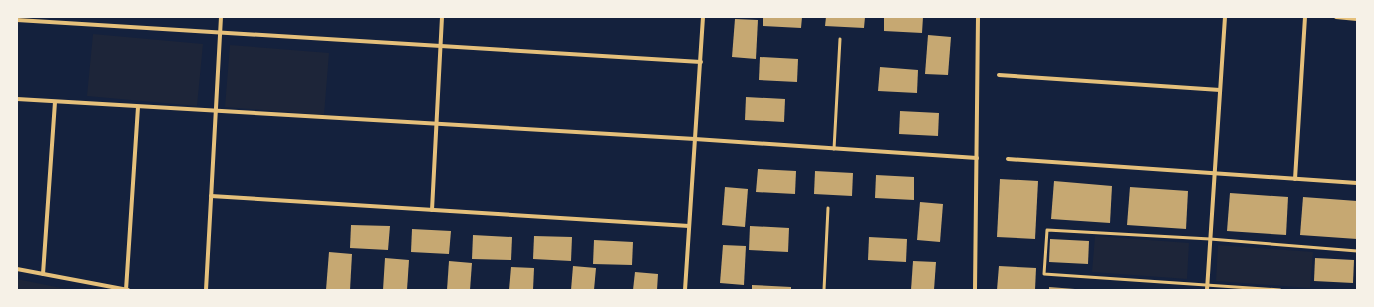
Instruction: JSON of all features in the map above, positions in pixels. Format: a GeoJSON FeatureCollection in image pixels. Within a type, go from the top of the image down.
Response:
{"type":"FeatureCollection","features":[{"type":"Feature","properties":{"kind":"street"},"geometry":{"type":"LineString","coordinates":[[206,290],[221,17]]}},
{"type":"Feature","properties":{"kind":"street"},"geometry":{"type":"LineString","coordinates":[[432,210],[442,17]]}},
{"type":"Feature","properties":{"kind":"street"},"geometry":{"type":"LineString","coordinates":[[685,290],[704,17]]}},
{"type":"Feature","properties":{"kind":"street"},"geometry":{"type":"LineString","coordinates":[[975,290],[978,17]]}},
{"type":"Feature","properties":{"kind":"street"},"geometry":{"type":"LineString","coordinates":[[1207,290],[1225,17]]}},
{"type":"Feature","properties":{"kind":"street"},"geometry":{"type":"LineString","coordinates":[[1295,179],[1305,17]]}},
{"type":"Feature","properties":{"kind":"street"},"geometry":{"type":"LineString","coordinates":[[1336,17],[1357,19]]}},
{"type":"Feature","properties":{"kind":"street"},"geometry":{"type":"LineString","coordinates":[[17,20],[701,62]]}},
{"type":"Feature","properties":{"kind":"street"},"geometry":{"type":"LineString","coordinates":[[999,75],[1220,90]]}},
{"type":"Feature","properties":{"kind":"street"},"geometry":{"type":"LineString","coordinates":[[17,99],[696,139],[977,158]]}},
{"type":"Feature","properties":{"kind":"street"},"geometry":{"type":"LineString","coordinates":[[43,274],[55,102]]}},
{"type":"Feature","properties":{"kind":"street"},"geometry":{"type":"LineString","coordinates":[[17,269],[127,290],[138,107]]}},
{"type":"Feature","properties":{"kind":"street"},"geometry":{"type":"LineString","coordinates":[[1008,160],[1357,183]]}},
{"type":"Feature","properties":{"kind":"street"},"geometry":{"type":"LineString","coordinates":[[211,196],[689,226]]}},
{"type":"Feature","properties":{"kind":"lane"},"geometry":{"type":"LineString","coordinates":[[834,149],[840,40]]}},
{"type":"Feature","properties":{"kind":"lane"},"geometry":{"type":"LineString","coordinates":[[824,290],[828,208]]}},
{"type":"Feature","properties":{"kind":"lane"},"geometry":{"type":"LineString","coordinates":[[1280,290],[1044,274],[1047,230],[1210,239],[1357,251]]}},
{"type":"Feature","properties":{"kind":"shaded area"},"geometry":{"type":"Polygon","coordinates":[[[93,34],[203,44],[197,106],[87,96],[93,34]]]}},
{"type":"Feature","properties":{"kind":"shaded area"},"geometry":{"type":"Polygon","coordinates":[[[230,45],[329,53],[324,115],[225,107],[230,45]]]}},
{"type":"Feature","properties":{"kind":"shaded area"},"geometry":{"type":"Polygon","coordinates":[[[1095,236],[1189,243],[1187,279],[1092,272],[1095,236]]]}},
{"type":"Feature","properties":{"kind":"shaded area"},"geometry":{"type":"Polygon","coordinates":[[[1218,245],[1313,252],[1310,288],[1216,281],[1218,245]]]}},
{"type":"Feature","properties":{"kind":"shaded area"},"geometry":{"type":"Polygon","coordinates":[[[17,279],[71,290],[17,290],[17,279]]]}},
{"type":"Feature","properties":{"kind":"building"},"geometry":{"type":"Polygon","coordinates":[[[763,17],[802,17],[801,28],[763,26],[763,17]]]}},
{"type":"Feature","properties":{"kind":"building"},"geometry":{"type":"Polygon","coordinates":[[[826,17],[865,17],[864,28],[825,26],[826,17]]]}},
{"type":"Feature","properties":{"kind":"building"},"geometry":{"type":"Polygon","coordinates":[[[884,17],[923,17],[922,33],[884,31],[884,17]]]}},
{"type":"Feature","properties":{"kind":"building"},"geometry":{"type":"Polygon","coordinates":[[[735,19],[758,20],[756,59],[732,57],[735,19]]]}},
{"type":"Feature","properties":{"kind":"building"},"geometry":{"type":"Polygon","coordinates":[[[928,35],[951,37],[948,75],[925,74],[928,35]]]}},
{"type":"Feature","properties":{"kind":"building"},"geometry":{"type":"Polygon","coordinates":[[[760,57],[798,59],[797,82],[759,80],[760,57]]]}},
{"type":"Feature","properties":{"kind":"building"},"geometry":{"type":"Polygon","coordinates":[[[880,67],[918,70],[917,93],[878,91],[880,67]]]}},
{"type":"Feature","properties":{"kind":"building"},"geometry":{"type":"Polygon","coordinates":[[[746,97],[785,99],[784,122],[745,120],[746,97]]]}},
{"type":"Feature","properties":{"kind":"building"},"geometry":{"type":"Polygon","coordinates":[[[900,111],[939,113],[938,136],[899,134],[900,111]]]}},
{"type":"Feature","properties":{"kind":"building"},"geometry":{"type":"Polygon","coordinates":[[[758,169],[796,171],[795,194],[756,192],[758,169]]]}},
{"type":"Feature","properties":{"kind":"building"},"geometry":{"type":"Polygon","coordinates":[[[815,171],[853,173],[852,196],[814,194],[815,171]]]}},
{"type":"Feature","properties":{"kind":"building"},"geometry":{"type":"Polygon","coordinates":[[[876,175],[914,177],[914,200],[875,198],[876,175]]]}},
{"type":"Feature","properties":{"kind":"building"},"geometry":{"type":"Polygon","coordinates":[[[1000,179],[1038,181],[1035,239],[997,237],[1000,179]]]}},
{"type":"Feature","properties":{"kind":"building"},"geometry":{"type":"Polygon","coordinates":[[[1054,181],[1112,186],[1110,223],[1051,219],[1054,181]]]}},
{"type":"Feature","properties":{"kind":"building"},"geometry":{"type":"Polygon","coordinates":[[[725,187],[748,189],[745,227],[722,225],[725,187]]]}},
{"type":"Feature","properties":{"kind":"building"},"geometry":{"type":"Polygon","coordinates":[[[1130,187],[1188,191],[1186,229],[1127,225],[1130,187]]]}},
{"type":"Feature","properties":{"kind":"building"},"geometry":{"type":"Polygon","coordinates":[[[1230,193],[1288,197],[1286,235],[1227,231],[1230,193]]]}},
{"type":"Feature","properties":{"kind":"building"},"geometry":{"type":"Polygon","coordinates":[[[1303,197],[1357,201],[1357,239],[1300,235],[1303,197]]]}},
{"type":"Feature","properties":{"kind":"building"},"geometry":{"type":"Polygon","coordinates":[[[920,202],[943,204],[940,242],[917,240],[920,202]]]}},
{"type":"Feature","properties":{"kind":"building"},"geometry":{"type":"Polygon","coordinates":[[[351,225],[390,226],[388,250],[350,248],[351,225]]]}},
{"type":"Feature","properties":{"kind":"building"},"geometry":{"type":"Polygon","coordinates":[[[750,226],[789,228],[788,252],[749,250],[750,226]]]}},
{"type":"Feature","properties":{"kind":"building"},"geometry":{"type":"Polygon","coordinates":[[[412,229],[451,231],[449,254],[411,252],[412,229]]]}},
{"type":"Feature","properties":{"kind":"building"},"geometry":{"type":"Polygon","coordinates":[[[473,235],[512,237],[511,260],[472,259],[473,235]]]}},
{"type":"Feature","properties":{"kind":"building"},"geometry":{"type":"Polygon","coordinates":[[[534,236],[572,237],[571,261],[533,259],[534,236]]]}},
{"type":"Feature","properties":{"kind":"building"},"geometry":{"type":"Polygon","coordinates":[[[869,237],[907,239],[906,262],[868,260],[869,237]]]}},
{"type":"Feature","properties":{"kind":"building"},"geometry":{"type":"Polygon","coordinates":[[[1050,239],[1089,241],[1088,264],[1049,262],[1050,239]]]}},
{"type":"Feature","properties":{"kind":"building"},"geometry":{"type":"Polygon","coordinates":[[[594,240],[633,242],[632,265],[593,264],[594,240]]]}},
{"type":"Feature","properties":{"kind":"building"},"geometry":{"type":"Polygon","coordinates":[[[723,245],[746,246],[744,285],[720,283],[723,245]]]}},
{"type":"Feature","properties":{"kind":"building"},"geometry":{"type":"Polygon","coordinates":[[[329,252],[352,254],[350,290],[326,290],[329,252]]]}},
{"type":"Feature","properties":{"kind":"building"},"geometry":{"type":"Polygon","coordinates":[[[385,258],[409,260],[407,290],[383,290],[385,258]]]}},
{"type":"Feature","properties":{"kind":"building"},"geometry":{"type":"Polygon","coordinates":[[[1315,258],[1354,260],[1353,283],[1314,281],[1315,258]]]}},
{"type":"Feature","properties":{"kind":"building"},"geometry":{"type":"Polygon","coordinates":[[[449,261],[472,263],[470,290],[447,290],[449,261]]]}},
{"type":"Feature","properties":{"kind":"building"},"geometry":{"type":"Polygon","coordinates":[[[913,261],[936,262],[934,290],[911,290],[913,261]]]}},
{"type":"Feature","properties":{"kind":"building"},"geometry":{"type":"Polygon","coordinates":[[[573,266],[596,268],[594,290],[571,290],[573,266]]]}},
{"type":"Feature","properties":{"kind":"building"},"geometry":{"type":"Polygon","coordinates":[[[999,266],[1036,268],[1035,290],[997,290],[999,266]]]}},
{"type":"Feature","properties":{"kind":"building"},"geometry":{"type":"Polygon","coordinates":[[[511,267],[534,268],[533,290],[509,290],[511,267]]]}},
{"type":"Feature","properties":{"kind":"building"},"geometry":{"type":"Polygon","coordinates":[[[635,272],[658,274],[657,290],[633,290],[635,272]]]}},
{"type":"Feature","properties":{"kind":"building"},"geometry":{"type":"Polygon","coordinates":[[[752,285],[791,287],[791,290],[752,290],[752,285]]]}},
{"type":"Feature","properties":{"kind":"building"},"geometry":{"type":"Polygon","coordinates":[[[1049,287],[1075,289],[1075,290],[1049,290],[1049,287]]]}}]}
